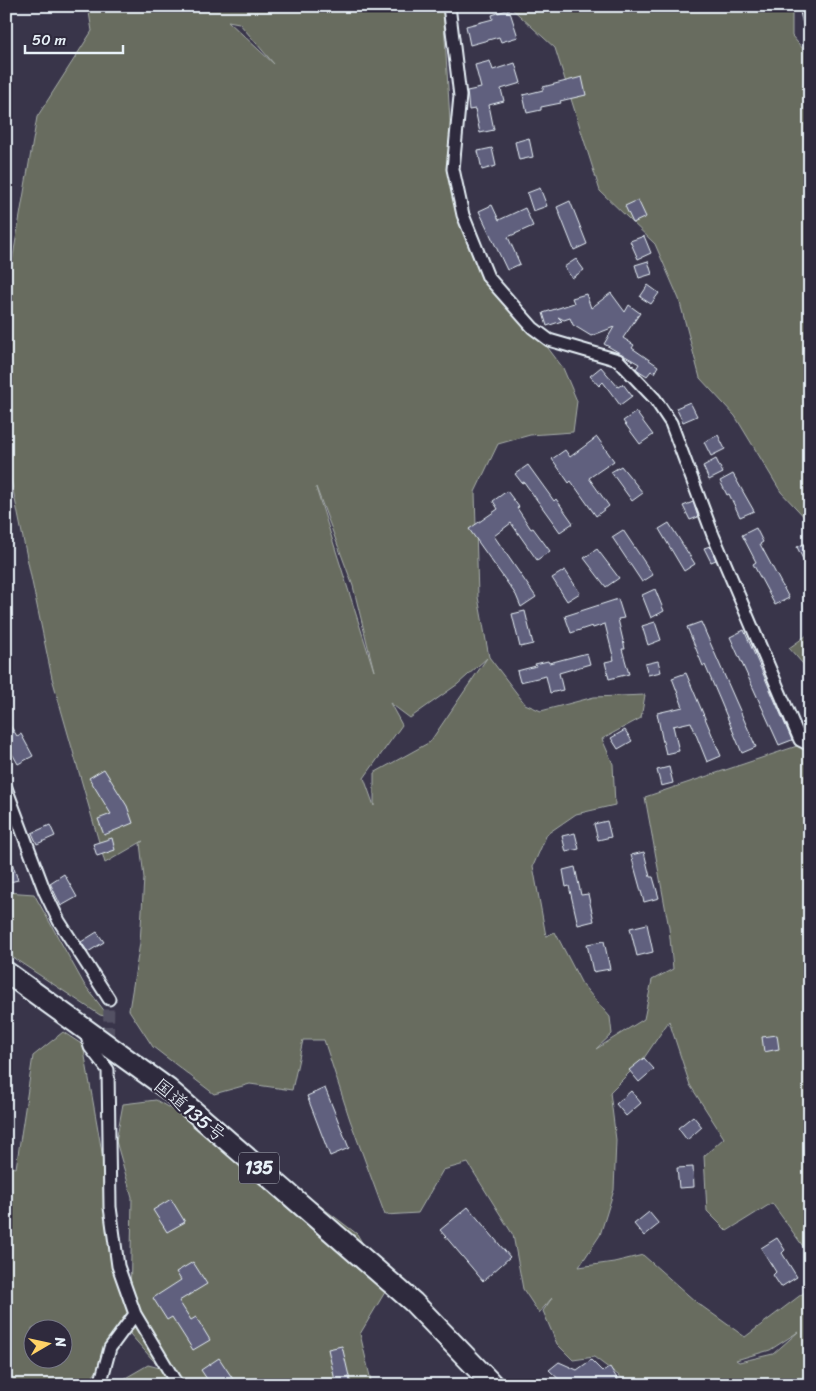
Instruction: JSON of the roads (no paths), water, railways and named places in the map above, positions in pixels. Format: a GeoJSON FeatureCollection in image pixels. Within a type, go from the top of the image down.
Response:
{"type":"FeatureCollection","features":[{"type":"Feature","properties":{"kind":"highway","name":"国道135号"},"geometry":{"type":"LineString","coordinates":[[6,972],[168,1090],[413,1302],[493,1385]]}},
{"type":"Feature","properties":{"kind":"street"},"geometry":{"type":"LineString","coordinates":[[449,6],[460,96],[453,169],[463,215],[488,277],[533,328],[549,340],[618,360],[655,399],[671,423],[713,535],[800,740],[810,745]]}},
{"type":"Feature","properties":{"kind":"street"},"geometry":{"type":"LineString","coordinates":[[806,6],[810,24]]}},
{"type":"Feature","properties":{"kind":"street"},"geometry":{"type":"LineString","coordinates":[[6,788],[45,892],[59,921],[109,999]]}},
{"type":"Feature","properties":{"kind":"street"},"geometry":{"type":"LineString","coordinates":[[84,1028],[90,1047],[108,1070],[110,1207],[118,1266],[135,1314],[174,1381],[179,1385]]}},
{"type":"Feature","properties":{"kind":"street"},"geometry":{"type":"LineString","coordinates":[[100,1385],[110,1348],[135,1314]]}},
{"type":"Feature","properties":{"kind":"tunnel"},"geometry":{"type":"LineString","coordinates":[[108,1070],[109,999]]}}]}
